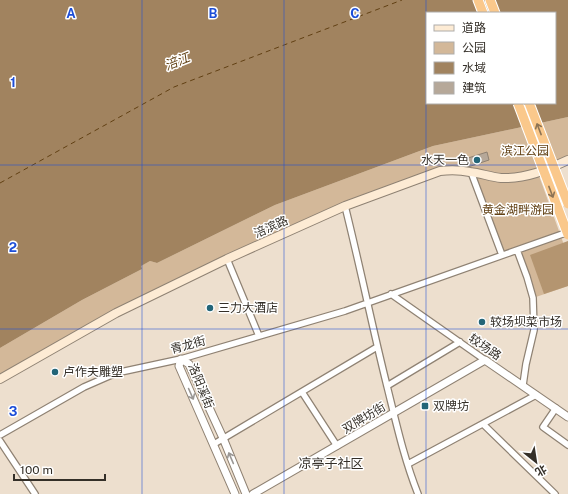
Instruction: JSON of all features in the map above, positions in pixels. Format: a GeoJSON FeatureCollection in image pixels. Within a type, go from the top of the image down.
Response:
{"type":"FeatureCollection","features":[{"type":"Feature","properties":{"kind":"highway"},"geometry":{"type":"LineString","coordinates":[[478,0],[483,12]]}},
{"type":"Feature","properties":{"kind":"highway"},"geometry":{"type":"LineString","coordinates":[[490,0],[494,12]]}},
{"type":"Feature","properties":{"kind":"highway"},"geometry":{"type":"LineString","coordinates":[[518,104],[568,234]]}},
{"type":"Feature","properties":{"kind":"highway"},"geometry":{"type":"LineString","coordinates":[[529,104],[568,204]]}},
{"type":"Feature","properties":{"kind":"main road","name":"涪滨路"},"geometry":{"type":"LineString","coordinates":[[0,379],[116,313],[227,259],[345,206],[440,171],[454,170],[499,178],[522,177],[538,173],[567,162]]}},
{"type":"Feature","properties":{"kind":"street"},"geometry":{"type":"LineString","coordinates":[[470,172],[502,255]]}},
{"type":"Feature","properties":{"kind":"street"},"geometry":{"type":"LineString","coordinates":[[345,206],[393,413],[418,494]]}},
{"type":"Feature","properties":{"kind":"street","name":"青龙街"},"geometry":{"type":"LineString","coordinates":[[0,435],[84,387],[116,373],[181,359],[368,303],[502,255],[568,234]]}},
{"type":"Feature","properties":{"kind":"street"},"geometry":{"type":"LineString","coordinates":[[517,250],[527,277],[533,306],[534,330],[526,364],[523,386]]}},
{"type":"Feature","properties":{"kind":"street"},"geometry":{"type":"LineString","coordinates":[[227,259],[259,336]]}},
{"type":"Feature","properties":{"kind":"street","name":"较场路"},"geometry":{"type":"LineString","coordinates":[[391,294],[568,417]]}},
{"type":"Feature","properties":{"kind":"street"},"geometry":{"type":"LineString","coordinates":[[387,386],[460,342]]}},
{"type":"Feature","properties":{"kind":"street"},"geometry":{"type":"LineString","coordinates":[[214,444],[377,347]]}},
{"type":"Feature","properties":{"kind":"street","name":"洛阳溪街"},"geometry":{"type":"LineString","coordinates":[[235,494],[178,366],[181,359],[189,364],[223,438],[246,494]]}},
{"type":"Feature","properties":{"kind":"street","name":"双牌坊街"},"geometry":{"type":"LineString","coordinates":[[252,494],[485,360]]}},
{"type":"Feature","properties":{"kind":"street"},"geometry":{"type":"LineString","coordinates":[[302,392],[337,446]]}},
{"type":"Feature","properties":{"kind":"street"},"geometry":{"type":"LineString","coordinates":[[408,464],[536,395]]}},
{"type":"Feature","properties":{"kind":"street"},"geometry":{"type":"LineString","coordinates":[[556,408],[543,427],[568,444]]}},
{"type":"Feature","properties":{"kind":"street"},"geometry":{"type":"LineString","coordinates":[[483,424],[555,494]]}},
{"type":"Feature","properties":{"kind":"street"},"geometry":{"type":"LineString","coordinates":[[0,441],[35,494]]}},
{"type":"Feature","properties":{"kind":"green space","name":"滨江公园"},"geometry":{"type":"Polygon","coordinates":[[[568,117],[568,165],[566,161],[538,173],[568,256],[568,286],[533,298],[517,250],[502,255],[471,172],[454,170],[345,206],[149,296],[0,379],[0,348],[82,300],[142,269],[140,266],[150,261],[157,263],[275,205],[433,146],[568,117]]]}},
{"type":"Feature","properties":{"kind":"shaded area"},"geometry":{"type":"Polygon","coordinates":[[[568,241],[568,286],[544,294],[530,255],[568,241]]]}},
{"type":"Feature","properties":{"kind":"water","name":"涪江"},"geometry":{"type":"Polygon","coordinates":[[[0,0],[568,0],[568,117],[433,146],[275,205],[157,263],[150,261],[141,266],[142,269],[82,300],[0,348],[0,0]]]}},
{"type":"Feature","properties":{"kind":"building","name":"水天一色"},"geometry":{"type":"Polygon","coordinates":[[[487,152],[489,160],[468,167],[465,159],[487,152]]]}},
{"type":"Feature","properties":{"kind":"ferry route"},"geometry":{"type":"LineString","coordinates":[[0,183],[174,87],[402,0]]}},
{"type":"Feature","properties":{"kind":"place","name":"水天一色"},"geometry":{"type":"Point","coordinates":[477,160]}},
{"type":"Feature","properties":{"kind":"place","name":"三力大酒店"},"geometry":{"type":"Point","coordinates":[210,308]}},
{"type":"Feature","properties":{"kind":"place","name":"较场坝菜市场"},"geometry":{"type":"Point","coordinates":[482,322]}},
{"type":"Feature","properties":{"kind":"place","name":"卢作夫雕塑"},"geometry":{"type":"Point","coordinates":[55,372]}},
{"type":"Feature","properties":{"kind":"place","name":"双牌坊"},"geometry":{"type":"Point","coordinates":[425,406]}},
{"type":"Feature","properties":{"kind":"district","name":"凉亭子社区"},"geometry":{"type":"Point","coordinates":[331,463]}},
{"type":"Feature","properties":{"kind":"park label","name":"黄金湖畔游园"},"geometry":{"type":"Point","coordinates":[518,210]}}]}
